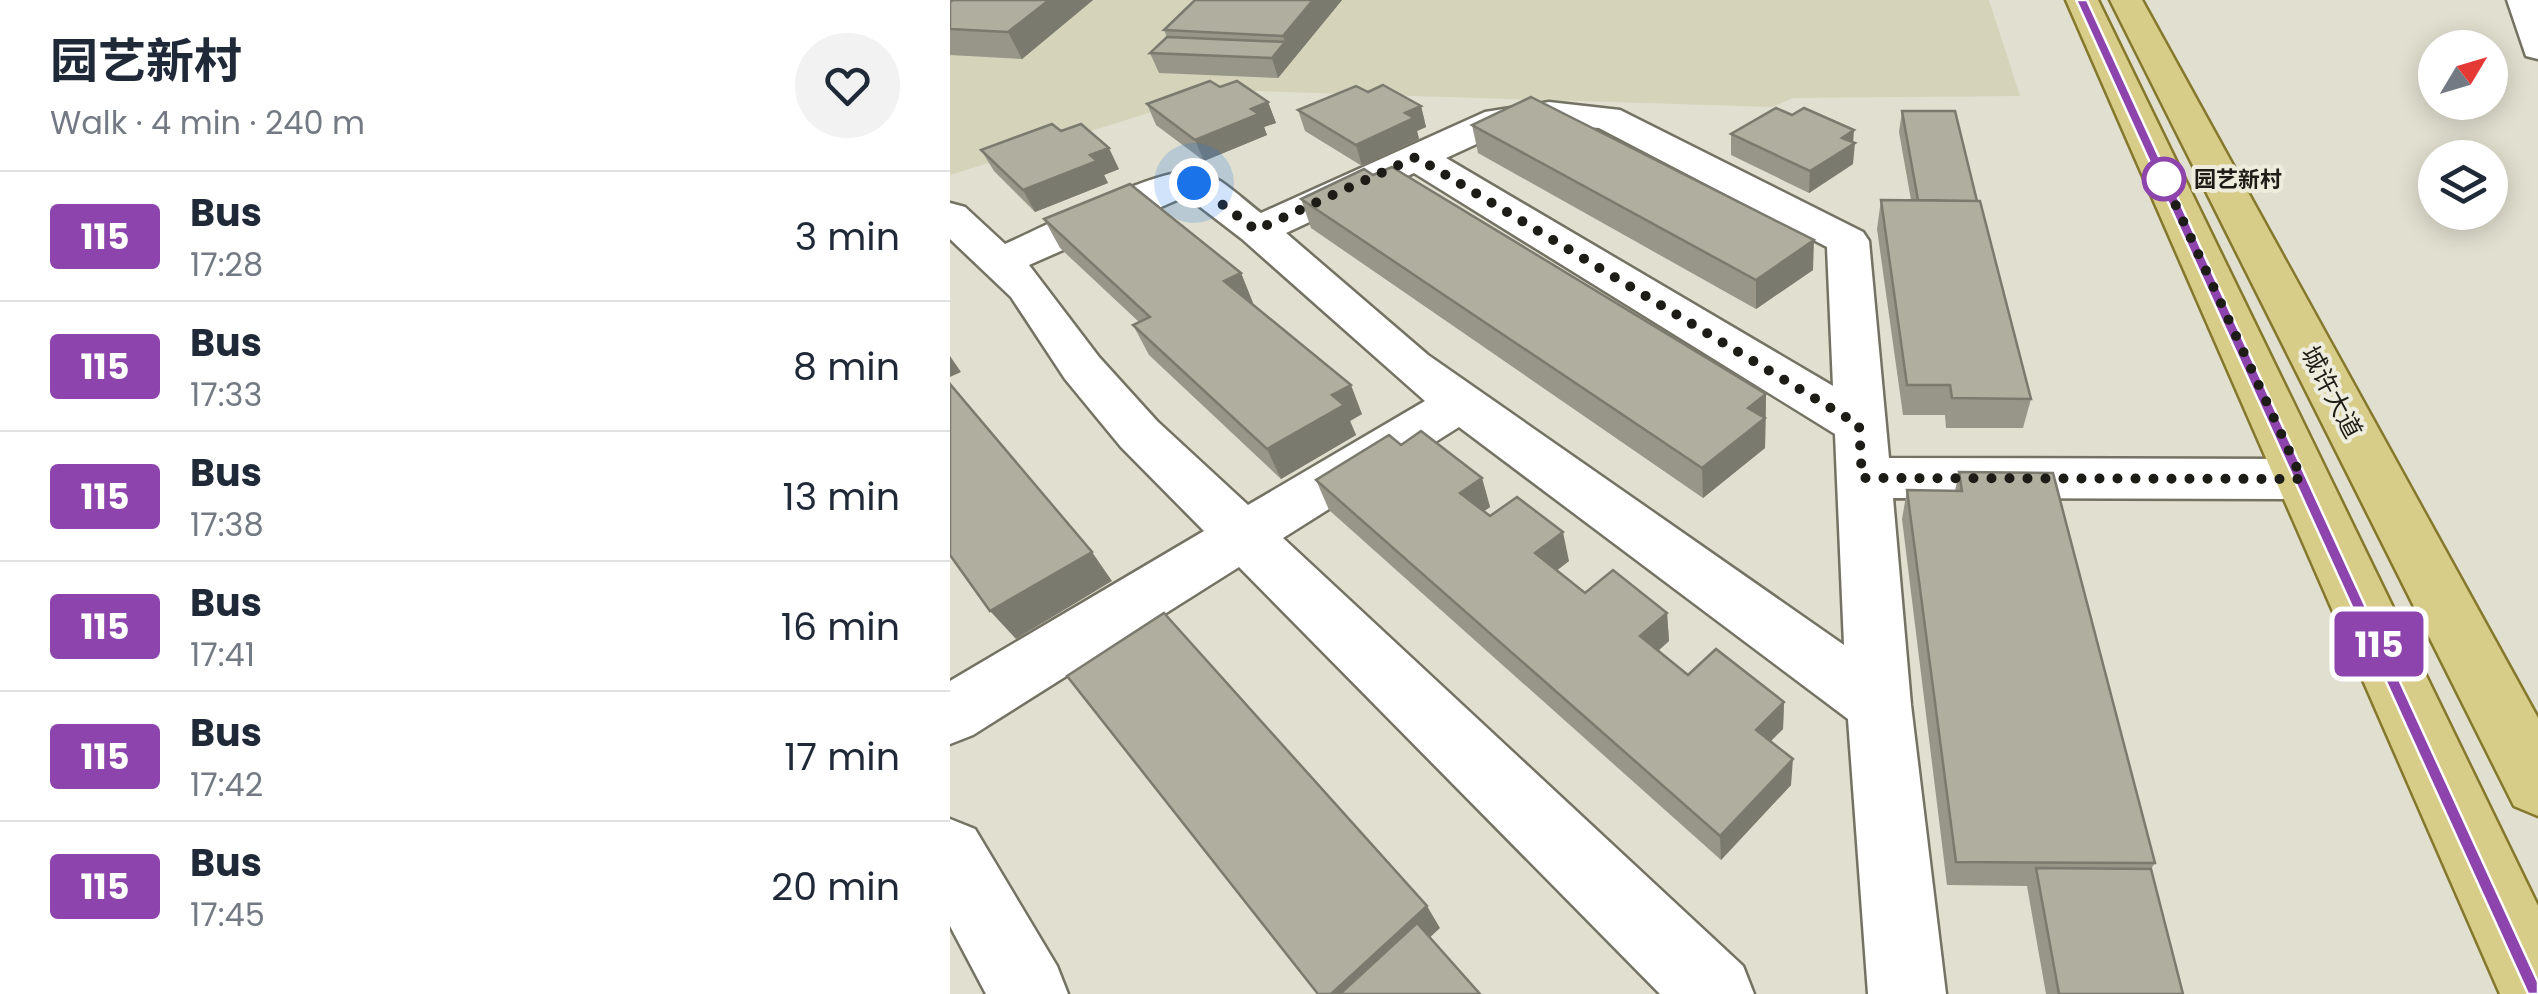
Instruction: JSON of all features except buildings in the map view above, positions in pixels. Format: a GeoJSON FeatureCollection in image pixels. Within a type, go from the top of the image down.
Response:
{"type":"FeatureCollection","features":[{"type":"Feature","properties":{"kind":"main road"},"geometry":{"type":"LineString","coordinates":[[2082,0],[2538,992]]}},
{"type":"Feature","properties":{"kind":"main road","name":"城许大道"},"geometry":{"type":"LineString","coordinates":[[2126,0],[2538,784]]}},
{"type":"Feature","properties":{"kind":"street"},"geometry":{"type":"LineString","coordinates":[[2522,0],[2538,48]]}},
{"type":"Feature","properties":{"kind":"street"},"geometry":{"type":"LineString","coordinates":[[1256,230],[1515,116],[1548,113],[1607,118],[1848,241],[1879,705],[1908,994]]}},
{"type":"Feature","properties":{"kind":"street"},"geometry":{"type":"LineString","coordinates":[[1416,157],[1861,452],[2302,479]]}},
{"type":"Feature","properties":{"kind":"street"},"geometry":{"type":"LineString","coordinates":[[999,262],[1176,186],[1194,183],[1256,230],[1411,366],[1879,705]]}},
{"type":"Feature","properties":{"kind":"street"},"geometry":{"type":"LineString","coordinates":[[950,216],[1027,288],[1082,368],[1139,434],[1715,994]]}},
{"type":"Feature","properties":{"kind":"street"},"geometry":{"type":"LineString","coordinates":[[950,715],[1461,402]]}},
{"type":"Feature","properties":{"kind":"street"},"geometry":{"type":"LineString","coordinates":[[950,854],[1029,994]]}},
{"type":"Feature","properties":{"kind":"shaded area"},"geometry":{"type":"Polygon","coordinates":[[[950,0],[1989,0],[2020,96],[1793,98],[1772,107],[1222,90],[950,175],[950,0]]]}},
{"type":"Feature","properties":{"kind":"bus line","name":"115"},"geometry":{"type":"LineString","coordinates":[[2082,0],[2538,992]]}},
{"type":"Feature","properties":{"kind":"place","name":"园艺新村"},"geometry":{"type":"Point","coordinates":[2164,179]}},
{"type":"Feature","properties":{"kind":"route"},"geometry":{"type":"LineString","coordinates":[[1194,183],[1256,230],[1416,157],[1859,425],[1862,478],[2302,479],[2160,171],[2164,179]]}}]}
